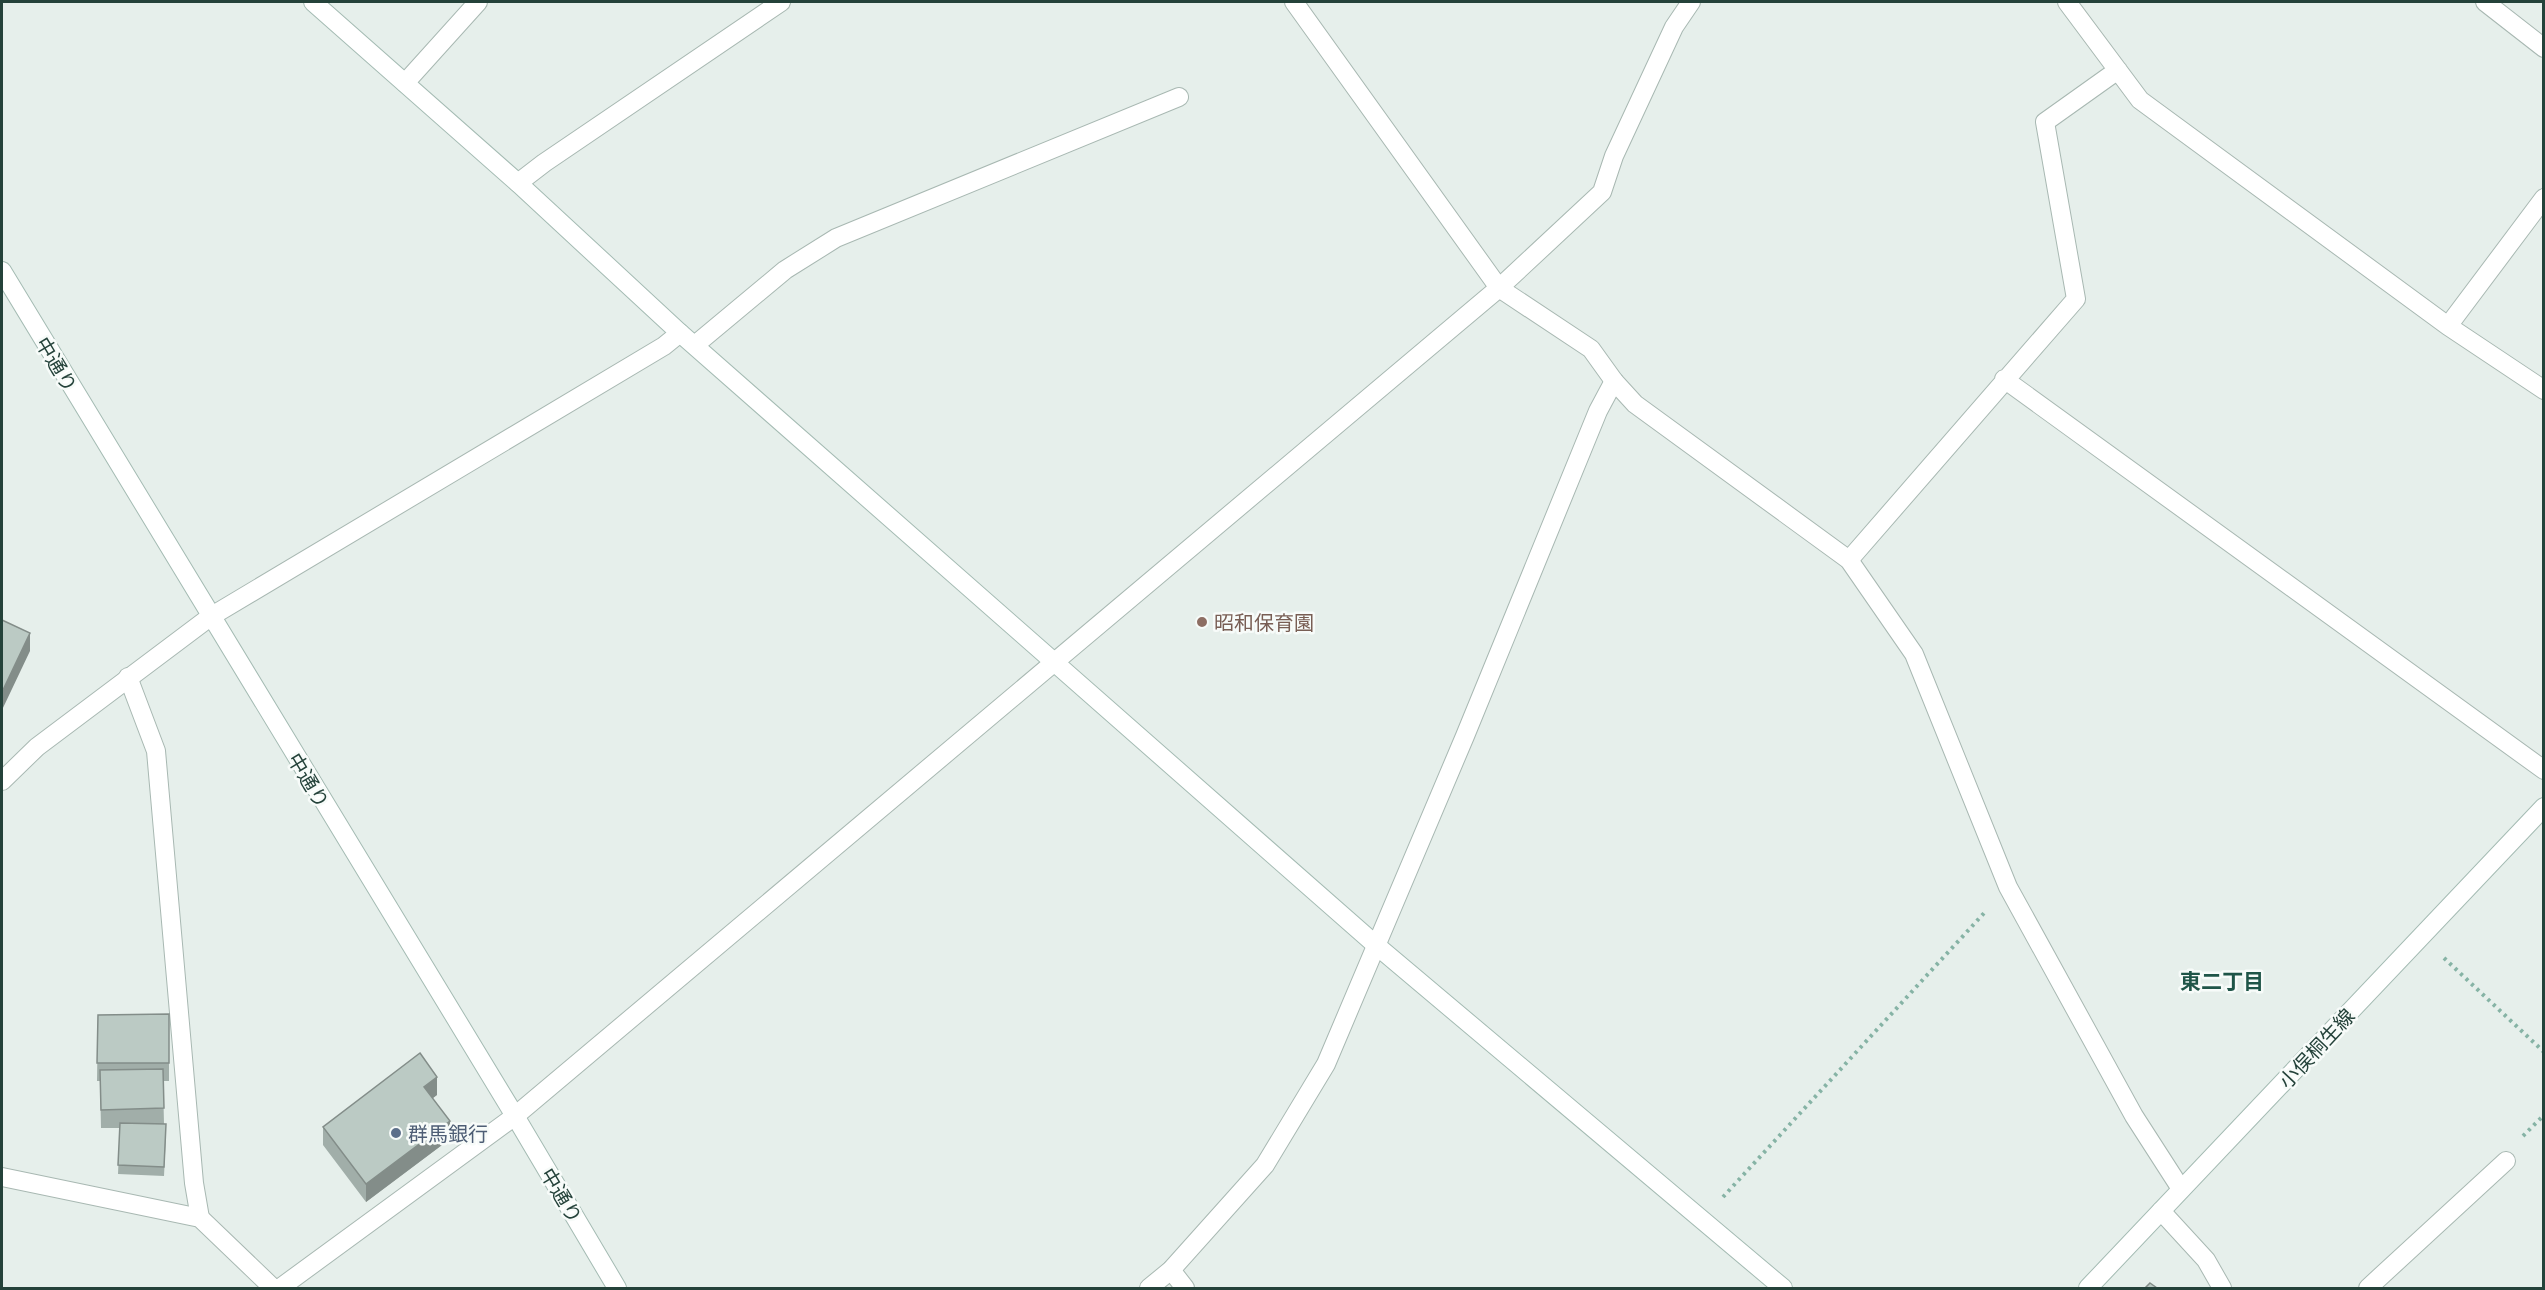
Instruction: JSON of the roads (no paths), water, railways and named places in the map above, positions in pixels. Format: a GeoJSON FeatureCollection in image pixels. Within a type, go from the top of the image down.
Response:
{"type":"FeatureCollection","features":[{"type":"Feature","properties":{"kind":"street"},"geometry":{"type":"LineString","coordinates":[[313,2],[518,183],[680,333],[1377,946],[1783,1288]]}},
{"type":"Feature","properties":{"kind":"street"},"geometry":{"type":"LineString","coordinates":[[405,83],[478,2]]}},
{"type":"Feature","properties":{"kind":"street"},"geometry":{"type":"LineString","coordinates":[[518,183],[781,2]]}},
{"type":"Feature","properties":{"kind":"street"},"geometry":{"type":"LineString","coordinates":[[1294,2],[1499,288],[1591,349],[1614,381],[1635,404],[1849,560],[1914,654],[2008,887],[2134,1116],[2181,1189]]}},
{"type":"Feature","properties":{"kind":"street"},"geometry":{"type":"LineString","coordinates":[[280,1288],[515,1116],[1499,288],[1602,192],[1614,156],[1669,38],[1691,2]]}},
{"type":"Feature","properties":{"kind":"street"},"geometry":{"type":"LineString","coordinates":[[2067,2],[2140,100],[2448,326],[2544,390]]}},
{"type":"Feature","properties":{"kind":"street"},"geometry":{"type":"LineString","coordinates":[[2485,2],[2544,48]]}},
{"type":"Feature","properties":{"kind":"street"},"geometry":{"type":"LineString","coordinates":[[1849,560],[2004,379],[2076,299],[2045,122],[2118,70]]}},
{"type":"Feature","properties":{"kind":"street"},"geometry":{"type":"LineString","coordinates":[[695,345],[785,270],[836,238],[1179,97]]}},
{"type":"Feature","properties":{"kind":"street"},"geometry":{"type":"LineString","coordinates":[[2448,326],[2544,198]]}},
{"type":"Feature","properties":{"kind":"street","name":"中通り"},"geometry":{"type":"LineString","coordinates":[[2,271],[617,1288]]}},
{"type":"Feature","properties":{"kind":"street"},"geometry":{"type":"LineString","coordinates":[[2,781],[37,747],[210,617],[664,346],[680,333]]}},
{"type":"Feature","properties":{"kind":"street"},"geometry":{"type":"LineString","coordinates":[[2004,379],[2544,770]]}},
{"type":"Feature","properties":{"kind":"street"},"geometry":{"type":"LineString","coordinates":[[1149,1288],[1172,1270],[1265,1165],[1326,1064],[1598,411],[1614,381]]}},
{"type":"Feature","properties":{"kind":"street"},"geometry":{"type":"LineString","coordinates":[[128,677],[156,751],[194,1183],[200,1218]]}},
{"type":"Feature","properties":{"kind":"street","name":"小俣桐生線"},"geometry":{"type":"LineString","coordinates":[[2088,1288],[2544,807]]}},
{"type":"Feature","properties":{"kind":"street"},"geometry":{"type":"LineString","coordinates":[[2368,1288],[2506,1161]]}},
{"type":"Feature","properties":{"kind":"street"},"geometry":{"type":"LineString","coordinates":[[2,1177],[200,1218],[273,1288]]}},
{"type":"Feature","properties":{"kind":"street"},"geometry":{"type":"LineString","coordinates":[[2161,1211],[2206,1260],[2222,1288]]}},
{"type":"Feature","properties":{"kind":"street"},"geometry":{"type":"LineString","coordinates":[[1172,1270],[1185,1288]]}},
{"type":"Feature","properties":{"kind":"place","name":"昭和保育園"},"geometry":{"type":"Point","coordinates":[1202,622]}},
{"type":"Feature","properties":{"kind":"place","name":"群馬銀行"},"geometry":{"type":"Point","coordinates":[396,1133]}},
{"type":"Feature","properties":{"kind":"district","name":"東二丁目"},"geometry":{"type":"Point","coordinates":[2222,980]}}]}
